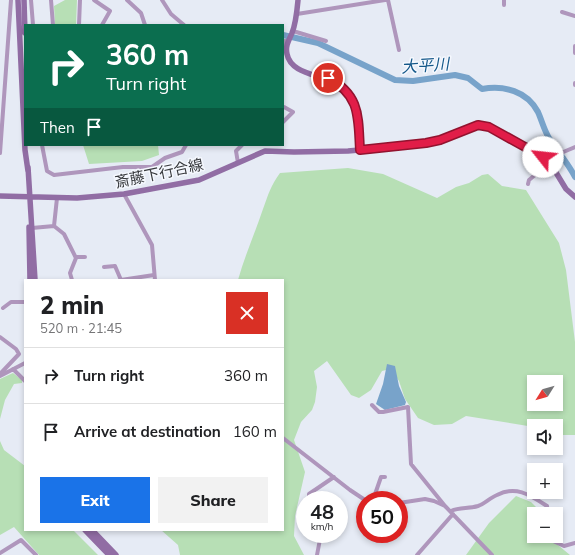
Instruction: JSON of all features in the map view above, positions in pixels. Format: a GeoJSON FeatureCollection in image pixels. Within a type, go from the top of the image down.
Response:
{"type":"FeatureCollection","features":[{"type":"Feature","properties":{"kind":"street"},"geometry":{"type":"LineString","coordinates":[[0,153],[11,0]]}},
{"type":"Feature","properties":{"kind":"street"},"geometry":{"type":"LineString","coordinates":[[18,0],[24,129]]}},
{"type":"Feature","properties":{"kind":"street"},"geometry":{"type":"LineString","coordinates":[[24,0],[25,24]]}},
{"type":"Feature","properties":{"kind":"street"},"geometry":{"type":"LineString","coordinates":[[31,0],[32,24]]}},
{"type":"Feature","properties":{"kind":"street"},"geometry":{"type":"LineString","coordinates":[[51,0],[53,24]]}},
{"type":"Feature","properties":{"kind":"street"},"geometry":{"type":"LineString","coordinates":[[79,24],[80,0]]}},
{"type":"Feature","properties":{"kind":"street"},"geometry":{"type":"LineString","coordinates":[[94,0],[110,11],[103,24]]}},
{"type":"Feature","properties":{"kind":"street"},"geometry":{"type":"LineString","coordinates":[[127,0],[141,13],[145,24]]}},
{"type":"Feature","properties":{"kind":"street"},"geometry":{"type":"LineString","coordinates":[[162,0],[168,10],[183,24]]}},
{"type":"Feature","properties":{"kind":"street"},"geometry":{"type":"LineString","coordinates":[[298,0],[297,14],[290,36],[287,55],[295,67],[299,70],[336,82],[352,98],[358,117],[360,150]]}},
{"type":"Feature","properties":{"kind":"street"},"geometry":{"type":"LineString","coordinates":[[297,14],[385,0]]}},
{"type":"Feature","properties":{"kind":"street"},"geometry":{"type":"LineString","coordinates":[[388,0],[399,50]]}},
{"type":"Feature","properties":{"kind":"street"},"geometry":{"type":"LineString","coordinates":[[504,0],[504,6]]}},
{"type":"Feature","properties":{"kind":"street"},"geometry":{"type":"LineString","coordinates":[[562,12],[575,16]]}},
{"type":"Feature","properties":{"kind":"street"},"geometry":{"type":"LineString","coordinates":[[290,36],[326,41]]}},
{"type":"Feature","properties":{"kind":"street"},"geometry":{"type":"LineString","coordinates":[[284,44],[290,36]]}},
{"type":"Feature","properties":{"kind":"street"},"geometry":{"type":"LineString","coordinates":[[575,46],[575,53]]}},
{"type":"Feature","properties":{"kind":"street"},"geometry":{"type":"LineString","coordinates":[[0,68],[7,68]]}},
{"type":"Feature","properties":{"kind":"street"},"geometry":{"type":"LineString","coordinates":[[0,88],[5,88]]}},
{"type":"Feature","properties":{"kind":"street"},"geometry":{"type":"LineString","coordinates":[[284,107],[293,112],[284,121]]}},
{"type":"Feature","properties":{"kind":"street","name":"斎藤下行合線"},"geometry":{"type":"LineString","coordinates":[[0,196],[57,198],[98,197],[124,194],[199,180],[267,150],[294,152],[360,150],[426,143],[440,140],[478,125],[489,127],[540,155],[551,164],[560,182],[568,192],[575,197]]}},
{"type":"Feature","properties":{"kind":"street"},"geometry":{"type":"LineString","coordinates":[[25,146],[28,171]]}},
{"type":"Feature","properties":{"kind":"street"},"geometry":{"type":"LineString","coordinates":[[28,146],[29,197],[35,279]]}},
{"type":"Feature","properties":{"kind":"street"},"geometry":{"type":"LineString","coordinates":[[42,146],[46,169],[54,175],[123,167],[152,167],[165,158],[182,152],[185,146]]}},
{"type":"Feature","properties":{"kind":"street"},"geometry":{"type":"LineString","coordinates":[[238,163],[236,151],[241,146]]}},
{"type":"Feature","properties":{"kind":"street"},"geometry":{"type":"LineString","coordinates":[[528,184],[529,180],[551,164],[561,153],[575,147]]}},
{"type":"Feature","properties":{"kind":"street"},"geometry":{"type":"LineString","coordinates":[[124,194],[152,245],[152,277],[131,279]]}},
{"type":"Feature","properties":{"kind":"street"},"geometry":{"type":"LineString","coordinates":[[54,226],[57,198]]}},
{"type":"Feature","properties":{"kind":"street"},"geometry":{"type":"LineString","coordinates":[[30,211],[30,279]]}},
{"type":"Feature","properties":{"kind":"street"},"geometry":{"type":"LineString","coordinates":[[32,228],[54,226],[64,234],[76,257],[70,273],[72,279]]}},
{"type":"Feature","properties":{"kind":"street"},"geometry":{"type":"LineString","coordinates":[[76,257],[85,257]]}},
{"type":"Feature","properties":{"kind":"street"},"geometry":{"type":"LineString","coordinates":[[104,268],[115,266],[121,279]]}},
{"type":"Feature","properties":{"kind":"street"},"geometry":{"type":"LineString","coordinates":[[3,308],[11,302],[24,302]]}},
{"type":"Feature","properties":{"kind":"street"},"geometry":{"type":"LineString","coordinates":[[0,337],[16,349],[19,354],[0,375]]}},
{"type":"Feature","properties":{"kind":"street"},"geometry":{"type":"LineString","coordinates":[[0,375],[24,364]]}},
{"type":"Feature","properties":{"kind":"street"},"geometry":{"type":"LineString","coordinates":[[13,369],[24,380]]}},
{"type":"Feature","properties":{"kind":"street"},"geometry":{"type":"LineString","coordinates":[[372,405],[379,412],[408,407],[411,464],[445,506],[452,512],[470,534],[492,555]]}},
{"type":"Feature","properties":{"kind":"street"},"geometry":{"type":"LineString","coordinates":[[284,439],[356,493]]}},
{"type":"Feature","properties":{"kind":"street"},"geometry":{"type":"LineString","coordinates":[[312,491],[334,477]]}},
{"type":"Feature","properties":{"kind":"street"},"geometry":{"type":"LineString","coordinates":[[376,491],[381,477],[385,478]]}},
{"type":"Feature","properties":{"kind":"street"},"geometry":{"type":"LineString","coordinates":[[417,555],[452,512],[460,507],[478,506],[498,494],[517,490],[524,491],[547,507]]}},
{"type":"Feature","properties":{"kind":"street"},"geometry":{"type":"LineString","coordinates":[[408,502],[425,499],[445,506]]}},
{"type":"Feature","properties":{"kind":"street"},"geometry":{"type":"LineString","coordinates":[[86,531],[109,555]]}},
{"type":"Feature","properties":{"kind":"street"},"geometry":{"type":"LineString","coordinates":[[93,531],[116,555]]}},
{"type":"Feature","properties":{"kind":"street"},"geometry":{"type":"LineString","coordinates":[[0,553],[21,540],[36,555]]}},
{"type":"Feature","properties":{"kind":"street"},"geometry":{"type":"LineString","coordinates":[[317,555],[319,543]]}},
{"type":"Feature","properties":{"kind":"street"},"geometry":{"type":"LineString","coordinates":[[558,543],[564,546],[575,543]]}},
{"type":"Feature","properties":{"kind":"green space"},"geometry":{"type":"Polygon","coordinates":[[[65,0],[77,0],[76,24],[55,24],[54,6],[65,0]]]}},
{"type":"Feature","properties":{"kind":"green space"},"geometry":{"type":"Polygon","coordinates":[[[83,146],[158,146],[159,155],[142,161],[89,164],[83,146]]]}},
{"type":"Feature","properties":{"kind":"green space"},"geometry":{"type":"Polygon","coordinates":[[[348,168],[383,174],[437,198],[456,187],[469,183],[482,175],[488,174],[502,186],[526,190],[559,243],[566,270],[575,342],[575,435],[563,435],[563,419],[527,419],[527,426],[466,416],[452,424],[434,425],[418,418],[405,399],[399,381],[394,374],[386,370],[382,371],[371,390],[359,398],[351,395],[327,361],[314,371],[317,387],[315,402],[312,410],[301,422],[294,440],[305,472],[301,491],[296,491],[294,536],[296,543],[298,543],[304,555],[180,555],[178,545],[162,531],[284,531],[284,279],[238,279],[268,195],[280,173],[348,168]]]}},
{"type":"Feature","properties":{"kind":"green space"},"geometry":{"type":"Polygon","coordinates":[[[13,373],[22,380],[22,383],[14,384],[5,400],[0,419],[0,379],[13,373]]]}},
{"type":"Feature","properties":{"kind":"green space"},"geometry":{"type":"Polygon","coordinates":[[[0,441],[4,450],[24,465],[24,531],[74,531],[98,555],[39,555],[14,527],[0,535],[0,441]]]}},
{"type":"Feature","properties":{"kind":"green space"},"geometry":{"type":"Polygon","coordinates":[[[516,496],[531,502],[536,507],[527,507],[527,543],[555,543],[570,555],[466,555],[489,523],[516,496]]]}},
{"type":"Feature","properties":{"kind":"water"},"geometry":{"type":"Polygon","coordinates":[[[387,364],[395,366],[399,386],[406,402],[405,405],[385,410],[376,404],[383,384],[387,364]]]}},
{"type":"Feature","properties":{"kind":"waterway","name":"大平川"},"geometry":{"type":"LineString","coordinates":[[284,35],[318,43],[395,80],[413,81],[455,75],[468,78],[482,89],[506,89],[521,94],[528,99],[538,112],[549,138],[575,177]]}},
{"type":"Feature","properties":{"kind":"route"},"geometry":{"type":"LineString","coordinates":[[328,78],[344,88],[355,103],[358,117],[360,150],[426,143],[440,140],[472,126],[478,125],[489,127],[543,157]]}}]}
